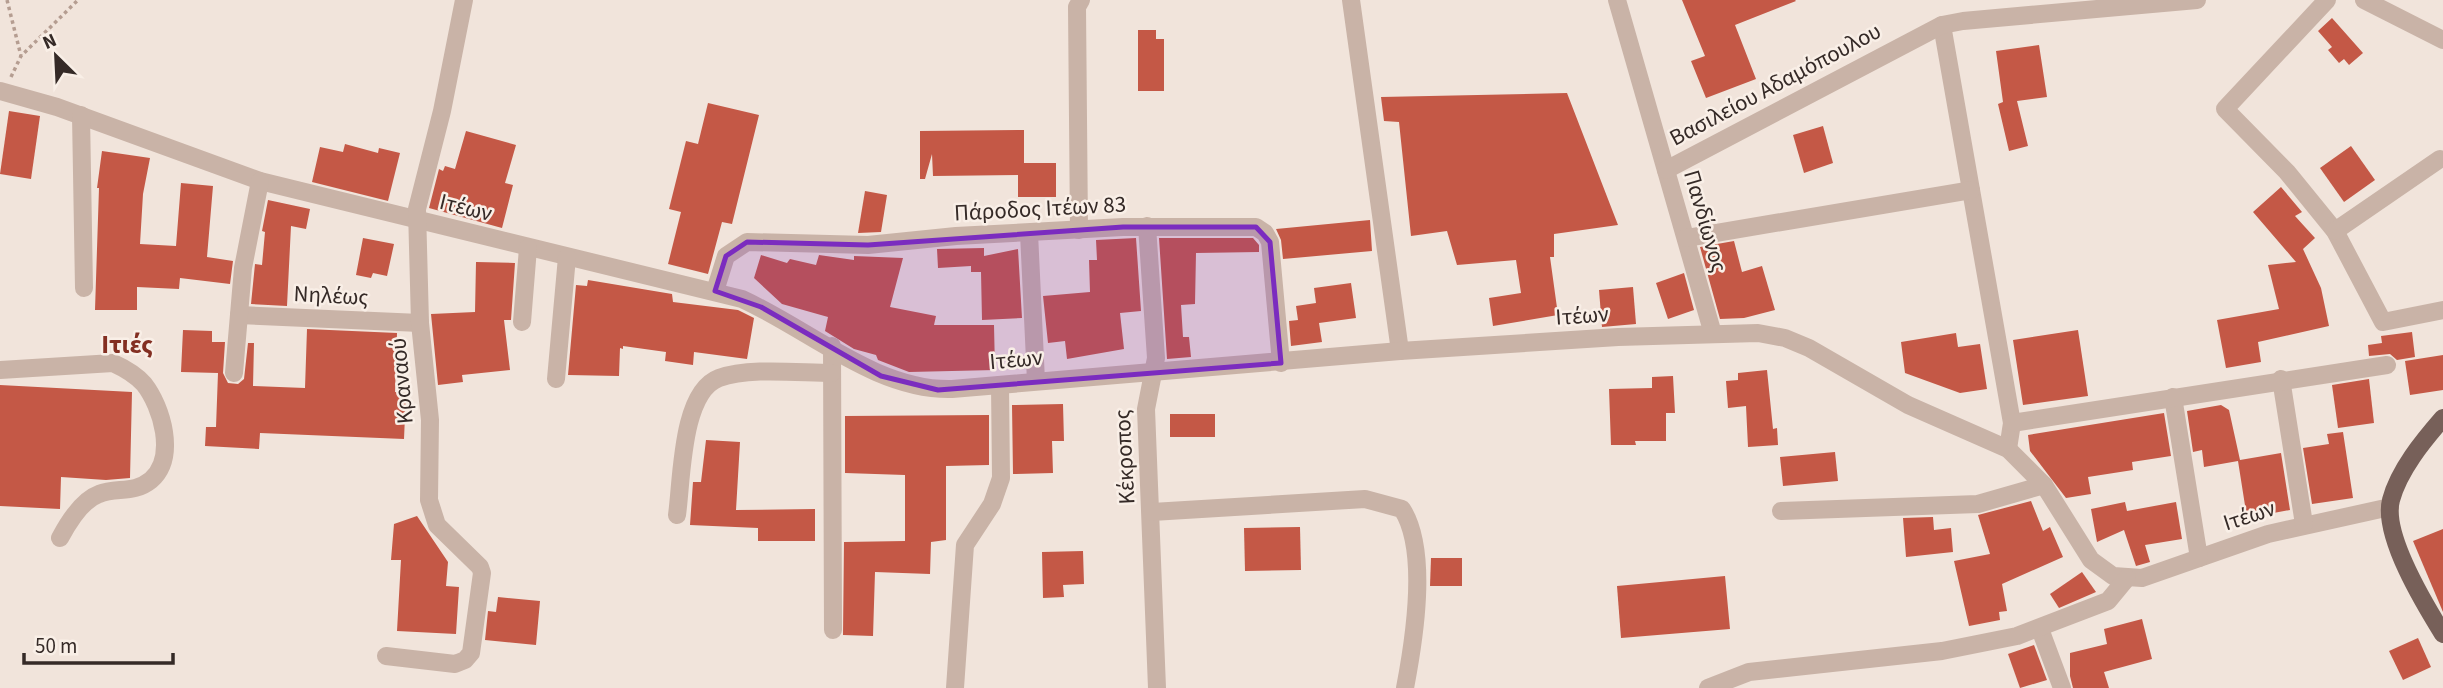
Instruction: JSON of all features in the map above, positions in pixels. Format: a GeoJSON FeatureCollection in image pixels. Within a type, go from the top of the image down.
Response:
{"type":"FeatureCollection","features":[{"type":"Feature","properties":{"kind":"main road"},"geometry":{"type":"LineString","coordinates":[[2443,418],[2408,465],[2390,507],[2406,564],[2443,634]]}},
{"type":"Feature","properties":{"kind":"street","name":"Κραναού"},"geometry":{"type":"LineString","coordinates":[[386,656],[455,664],[465,660],[471,653],[483,583],[480,567],[440,529],[431,509],[430,420],[420,323],[419,194],[442,111],[464,0]]}},
{"type":"Feature","properties":{"kind":"street"},"geometry":{"type":"LineString","coordinates":[[1079,230],[1076,131],[1077,6],[1081,0]]}},
{"type":"Feature","properties":{"kind":"street"},"geometry":{"type":"LineString","coordinates":[[1352,0],[1400,351]]}},
{"type":"Feature","properties":{"kind":"street","name":"Πανδίωνος"},"geometry":{"type":"LineString","coordinates":[[1617,0],[1713,334]]}},
{"type":"Feature","properties":{"kind":"street","name":"Βασιλείου Αδαμόπουλου"},"geometry":{"type":"LineString","coordinates":[[1666,170],[1942,25],[2197,0]]}},
{"type":"Feature","properties":{"kind":"street"},"geometry":{"type":"LineString","coordinates":[[2327,0],[2225,109],[2287,172],[2335,231],[2384,321],[2443,310]]}},
{"type":"Feature","properties":{"kind":"street"},"geometry":{"type":"LineString","coordinates":[[2364,0],[2443,40]]}},
{"type":"Feature","properties":{"kind":"street"},"geometry":{"type":"LineString","coordinates":[[1942,25],[2012,423],[2008,449]]}},
{"type":"Feature","properties":{"kind":"street","name":"Ιτέων"},"geometry":{"type":"LineString","coordinates":[[5,91],[260,181],[528,248],[715,291],[761,307],[873,372],[914,387],[953,389],[1400,351],[1758,333],[1785,338],[1809,348],[1908,405],[2008,449],[2044,485],[2091,560],[2113,576],[2151,576],[2304,524],[2390,507]]}},
{"type":"Feature","properties":{"kind":"street"},"geometry":{"type":"LineString","coordinates":[[82,116],[84,288]]}},
{"type":"Feature","properties":{"kind":"street"},"geometry":{"type":"LineString","coordinates":[[2335,231],[2440,159]]}},
{"type":"Feature","properties":{"kind":"street"},"geometry":{"type":"LineString","coordinates":[[234,373],[243,268],[260,181]]}},
{"type":"Feature","properties":{"kind":"street"},"geometry":{"type":"LineString","coordinates":[[1686,239],[1971,190]]}},
{"type":"Feature","properties":{"kind":"street","name":"Πάροδος Ιτέων 83"},"geometry":{"type":"LineString","coordinates":[[715,291],[726,256],[747,242],[877,245],[1147,226],[1256,228],[1265,233],[1270,242],[1281,363]]}},
{"type":"Feature","properties":{"kind":"street","name":"Κέκροπος"},"geometry":{"type":"LineString","coordinates":[[1147,226],[1156,358],[1146,409],[1157,688]]}},
{"type":"Feature","properties":{"kind":"street"},"geometry":{"type":"LineString","coordinates":[[1029,233],[1036,381]]}},
{"type":"Feature","properties":{"kind":"street"},"geometry":{"type":"LineString","coordinates":[[522,322],[528,248]]}},
{"type":"Feature","properties":{"kind":"street"},"geometry":{"type":"LineString","coordinates":[[556,379],[567,257]]}},
{"type":"Feature","properties":{"kind":"street","name":"Νηλέως"},"geometry":{"type":"LineString","coordinates":[[239,315],[420,323]]}},
{"type":"Feature","properties":{"kind":"street"},"geometry":{"type":"LineString","coordinates":[[832,346],[832,630]]}},
{"type":"Feature","properties":{"kind":"street"},"geometry":{"type":"LineString","coordinates":[[0,370],[113,363],[127,369],[143,384],[160,413],[164,447],[156,474],[138,488],[99,494],[79,511],[60,538]]}},
{"type":"Feature","properties":{"kind":"street"},"geometry":{"type":"LineString","coordinates":[[2012,423],[2281,379],[2387,365]]}},
{"type":"Feature","properties":{"kind":"street"},"geometry":{"type":"LineString","coordinates":[[677,515],[693,406],[705,387],[722,376],[738,374],[832,373]]}},
{"type":"Feature","properties":{"kind":"street"},"geometry":{"type":"LineString","coordinates":[[2281,379],[2304,524]]}},
{"type":"Feature","properties":{"kind":"street"},"geometry":{"type":"LineString","coordinates":[[955,688],[964,545],[992,504],[1001,478],[1000,385]]}},
{"type":"Feature","properties":{"kind":"street"},"geometry":{"type":"LineString","coordinates":[[2173,397],[2199,558]]}},
{"type":"Feature","properties":{"kind":"street"},"geometry":{"type":"LineString","coordinates":[[1781,511],[1979,504],[2044,485]]}},
{"type":"Feature","properties":{"kind":"street"},"geometry":{"type":"LineString","coordinates":[[1152,512],[1365,499],[1402,509],[1411,524],[1416,609],[1405,688]]}},
{"type":"Feature","properties":{"kind":"street"},"geometry":{"type":"LineString","coordinates":[[1708,688],[1749,672],[1942,651],[2040,629],[2108,601],[2127,578]]}},
{"type":"Feature","properties":{"kind":"street"},"geometry":{"type":"LineString","coordinates":[[2040,629],[2062,688]]}},
{"type":"Feature","properties":{"kind":"path"},"geometry":{"type":"LineString","coordinates":[[7,0],[21,55]]}},
{"type":"Feature","properties":{"kind":"path"},"geometry":{"type":"LineString","coordinates":[[5,91],[21,55],[78,0]]}},
{"type":"Feature","properties":{"kind":"highlighted area"},"geometry":{"type":"Polygon","coordinates":[[[1123,227],[1256,227],[1270,242],[1281,363],[938,390],[881,376],[761,307],[715,291],[726,256],[747,242],[868,245],[1123,227]]]}},
{"type":"Feature","properties":{"kind":"building"},"geometry":{"type":"Polygon","coordinates":[[[1682,0],[1796,1],[1735,25],[1756,79],[1706,98],[1691,61],[1705,56],[1682,0]]]}},
{"type":"Feature","properties":{"kind":"building"},"geometry":{"type":"Polygon","coordinates":[[[2332,18],[2363,53],[2349,65],[2344,59],[2339,63],[2328,50],[2332,47],[2318,31],[2332,18]]]}},
{"type":"Feature","properties":{"kind":"building"},"geometry":{"type":"Polygon","coordinates":[[[1138,30],[1156,30],[1156,39],[1164,39],[1164,91],[1138,91],[1138,30]]]}},
{"type":"Feature","properties":{"kind":"building"},"geometry":{"type":"Polygon","coordinates":[[[2039,45],[2047,97],[2017,101],[2028,146],[2009,151],[1998,104],[2003,102],[1996,51],[2039,45]]]}},
{"type":"Feature","properties":{"kind":"building"},"geometry":{"type":"Polygon","coordinates":[[[1567,93],[1618,225],[1554,234],[1554,257],[1550,257],[1558,315],[1493,326],[1489,298],[1521,293],[1516,260],[1457,265],[1447,231],[1411,236],[1399,122],[1384,121],[1381,97],[1567,93]]]}},
{"type":"Feature","properties":{"kind":"building"},"geometry":{"type":"Polygon","coordinates":[[[708,103],[759,115],[732,224],[722,222],[708,274],[668,264],[681,212],[669,209],[686,141],[698,144],[708,103]]]}},
{"type":"Feature","properties":{"kind":"building"},"geometry":{"type":"Polygon","coordinates":[[[9,111],[40,116],[31,179],[0,174],[9,111]]]}},
{"type":"Feature","properties":{"kind":"building"},"geometry":{"type":"Polygon","coordinates":[[[1823,126],[1833,163],[1804,173],[1793,135],[1823,126]]]}},
{"type":"Feature","properties":{"kind":"building"},"geometry":{"type":"Polygon","coordinates":[[[1024,130],[1024,163],[1056,163],[1056,197],[1018,197],[1018,175],[933,176],[932,154],[925,179],[920,179],[920,131],[1024,130]]]}},
{"type":"Feature","properties":{"kind":"building"},"geometry":{"type":"Polygon","coordinates":[[[466,131],[516,145],[505,183],[513,185],[502,228],[429,208],[439,169],[443,171],[445,166],[455,169],[466,131]]]}},
{"type":"Feature","properties":{"kind":"building"},"geometry":{"type":"Polygon","coordinates":[[[345,144],[378,153],[379,148],[400,153],[388,201],[312,182],[320,147],[343,152],[345,144]]]}},
{"type":"Feature","properties":{"kind":"building"},"geometry":{"type":"Polygon","coordinates":[[[2351,146],[2375,180],[2344,202],[2320,168],[2351,146]]]}},
{"type":"Feature","properties":{"kind":"building"},"geometry":{"type":"Polygon","coordinates":[[[102,151],[150,158],[143,194],[140,244],[176,246],[181,183],[213,186],[207,257],[233,261],[230,284],[180,278],[179,289],[137,287],[137,310],[95,310],[97,188],[102,151]]]}},
{"type":"Feature","properties":{"kind":"building"},"geometry":{"type":"Polygon","coordinates":[[[2281,187],[2302,212],[2295,216],[2315,238],[2303,249],[2321,288],[2329,326],[2258,342],[2261,362],[2226,368],[2217,320],[2279,309],[2268,265],[2296,262],[2253,212],[2281,187]]]}},
{"type":"Feature","properties":{"kind":"building"},"geometry":{"type":"Polygon","coordinates":[[[865,191],[887,195],[881,232],[858,233],[865,191]]]}},
{"type":"Feature","properties":{"kind":"building"},"geometry":{"type":"Polygon","coordinates":[[[268,200],[310,209],[306,229],[291,226],[287,306],[251,304],[255,264],[262,265],[265,232],[262,231],[268,200]]]}},
{"type":"Feature","properties":{"kind":"building"},"geometry":{"type":"Polygon","coordinates":[[[1370,220],[1372,251],[1283,259],[1281,240],[1276,229],[1370,220]]]}},
{"type":"Feature","properties":{"kind":"building"},"geometry":{"type":"Polygon","coordinates":[[[363,238],[394,244],[387,276],[373,273],[371,278],[356,275],[363,238]]]}},
{"type":"Feature","properties":{"kind":"building"},"geometry":{"type":"Polygon","coordinates":[[[1136,238],[1141,311],[1120,313],[1124,349],[1067,359],[1065,341],[1048,343],[1043,296],[1090,292],[1089,260],[1097,260],[1096,240],[1136,238]]]}},
{"type":"Feature","properties":{"kind":"building"},"geometry":{"type":"Polygon","coordinates":[[[1159,238],[1253,238],[1259,245],[1259,252],[1196,253],[1195,304],[1181,305],[1183,337],[1189,337],[1191,357],[1167,359],[1159,238]]]}},
{"type":"Feature","properties":{"kind":"building"},"geometry":{"type":"Polygon","coordinates":[[[1734,241],[1742,272],[1762,266],[1775,310],[1744,318],[1720,319],[1700,247],[1734,241]]]}},
{"type":"Feature","properties":{"kind":"building"},"geometry":{"type":"Polygon","coordinates":[[[984,248],[984,256],[1018,249],[1022,318],[982,320],[981,272],[971,272],[971,266],[938,268],[937,249],[984,248]]]}},
{"type":"Feature","properties":{"kind":"building"},"geometry":{"type":"Polygon","coordinates":[[[761,255],[787,263],[790,259],[816,265],[819,255],[854,260],[854,256],[903,258],[890,307],[936,316],[934,325],[994,325],[995,370],[909,372],[878,360],[876,355],[854,349],[825,331],[828,317],[782,304],[754,278],[761,255]]]}},
{"type":"Feature","properties":{"kind":"building"},"geometry":{"type":"Polygon","coordinates":[[[476,262],[515,263],[511,320],[504,320],[510,370],[462,375],[463,382],[438,385],[431,314],[475,312],[476,262]]]}},
{"type":"Feature","properties":{"kind":"building"},"geometry":{"type":"Polygon","coordinates":[[[1684,273],[1694,310],[1668,319],[1656,283],[1684,273]]]}},
{"type":"Feature","properties":{"kind":"building"},"geometry":{"type":"Polygon","coordinates":[[[588,280],[672,294],[673,302],[738,310],[754,318],[747,359],[694,352],[693,365],[665,361],[666,352],[623,346],[623,349],[620,348],[619,376],[568,375],[576,285],[587,286],[588,280]]]}},
{"type":"Feature","properties":{"kind":"building"},"geometry":{"type":"Polygon","coordinates":[[[1351,283],[1356,318],[1319,323],[1322,342],[1291,346],[1289,321],[1298,320],[1296,306],[1316,303],[1314,288],[1351,283]]]}},
{"type":"Feature","properties":{"kind":"building"},"geometry":{"type":"Polygon","coordinates":[[[1633,287],[1636,324],[1602,327],[1599,290],[1633,287]]]}},
{"type":"Feature","properties":{"kind":"building"},"geometry":{"type":"Polygon","coordinates":[[[307,329],[397,333],[395,392],[406,393],[404,439],[260,433],[259,449],[205,446],[206,427],[216,427],[218,373],[181,372],[183,330],[212,331],[212,342],[225,342],[223,373],[228,383],[238,384],[244,379],[248,343],[254,343],[253,386],[305,388],[307,329]]]}},
{"type":"Feature","properties":{"kind":"building"},"geometry":{"type":"Polygon","coordinates":[[[2078,330],[2088,396],[2023,405],[2013,340],[2078,330]]]}},
{"type":"Feature","properties":{"kind":"building"},"geometry":{"type":"Polygon","coordinates":[[[2412,332],[2415,357],[2397,360],[2390,354],[2369,356],[2368,345],[2382,343],[2381,336],[2412,332]]]}},
{"type":"Feature","properties":{"kind":"building"},"geometry":{"type":"Polygon","coordinates":[[[1956,333],[1958,347],[1980,344],[1987,389],[1960,393],[1905,373],[1901,342],[1956,333]]]}},
{"type":"Feature","properties":{"kind":"building"},"geometry":{"type":"Polygon","coordinates":[[[2443,355],[2443,390],[2410,395],[2405,361],[2443,355]]]}},
{"type":"Feature","properties":{"kind":"building"},"geometry":{"type":"Polygon","coordinates":[[[1767,370],[1773,429],[1777,428],[1778,445],[1748,447],[1746,406],[1728,408],[1726,381],[1738,380],[1738,373],[1767,370]]]}},
{"type":"Feature","properties":{"kind":"building"},"geometry":{"type":"Polygon","coordinates":[[[1673,376],[1675,413],[1666,413],[1666,441],[1635,441],[1636,445],[1611,445],[1609,389],[1652,388],[1652,377],[1673,376]]]}},
{"type":"Feature","properties":{"kind":"building"},"geometry":{"type":"Polygon","coordinates":[[[2369,379],[2374,423],[2338,428],[2332,385],[2369,379]]]}},
{"type":"Feature","properties":{"kind":"building"},"geometry":{"type":"Polygon","coordinates":[[[0,385],[132,392],[130,478],[106,480],[61,477],[60,509],[0,506],[0,385]]]}},
{"type":"Feature","properties":{"kind":"building"},"geometry":{"type":"Polygon","coordinates":[[[1063,404],[1064,441],[1052,441],[1053,473],[1013,474],[1012,405],[1063,404]]]}},
{"type":"Feature","properties":{"kind":"building"},"geometry":{"type":"Polygon","coordinates":[[[2221,405],[2229,410],[2240,460],[2281,453],[2290,510],[2247,518],[2238,461],[2204,467],[2202,450],[2193,452],[2187,411],[2221,405]]]}},
{"type":"Feature","properties":{"kind":"building"},"geometry":{"type":"Polygon","coordinates":[[[2164,413],[2171,456],[2132,462],[2133,470],[2088,477],[2091,494],[2066,498],[2030,451],[2028,435],[2164,413]]]}},
{"type":"Feature","properties":{"kind":"building"},"geometry":{"type":"Polygon","coordinates":[[[1170,414],[1215,414],[1215,437],[1170,437],[1170,414]]]}},
{"type":"Feature","properties":{"kind":"building"},"geometry":{"type":"Polygon","coordinates":[[[989,415],[989,465],[946,466],[946,540],[931,542],[930,574],[875,572],[873,636],[843,635],[844,542],[905,541],[905,475],[845,473],[845,416],[989,415]]]}},
{"type":"Feature","properties":{"kind":"building"},"geometry":{"type":"Polygon","coordinates":[[[2343,432],[2353,498],[2312,504],[2303,448],[2329,444],[2327,434],[2343,432]]]}},
{"type":"Feature","properties":{"kind":"building"},"geometry":{"type":"Polygon","coordinates":[[[706,440],[740,442],[736,510],[815,509],[815,541],[758,541],[758,528],[690,525],[693,482],[701,482],[706,440]]]}},
{"type":"Feature","properties":{"kind":"building"},"geometry":{"type":"Polygon","coordinates":[[[1835,452],[1838,481],[1783,486],[1780,457],[1835,452]]]}},
{"type":"Feature","properties":{"kind":"building"},"geometry":{"type":"Polygon","coordinates":[[[2031,501],[2043,531],[2050,527],[2063,557],[2002,584],[2007,611],[1999,612],[2000,620],[1969,626],[1954,561],[1990,554],[1978,515],[2031,501]]]}},
{"type":"Feature","properties":{"kind":"building"},"geometry":{"type":"Polygon","coordinates":[[[2125,502],[2127,511],[2176,502],[2182,539],[2145,545],[2150,562],[2136,566],[2124,530],[2097,542],[2091,509],[2125,502]]]}},
{"type":"Feature","properties":{"kind":"building"},"geometry":{"type":"Polygon","coordinates":[[[417,516],[448,562],[446,586],[459,587],[456,634],[397,631],[401,560],[391,560],[394,524],[417,516]]]}},
{"type":"Feature","properties":{"kind":"building"},"geometry":{"type":"Polygon","coordinates":[[[1933,517],[1934,530],[1951,528],[1953,552],[1906,557],[1903,518],[1933,517]]]}},
{"type":"Feature","properties":{"kind":"building"},"geometry":{"type":"Polygon","coordinates":[[[1300,527],[1301,570],[1245,571],[1244,528],[1300,527]]]}},
{"type":"Feature","properties":{"kind":"building"},"geometry":{"type":"Polygon","coordinates":[[[2443,529],[2443,612],[2413,541],[2443,529]]]}},
{"type":"Feature","properties":{"kind":"building"},"geometry":{"type":"Polygon","coordinates":[[[1083,551],[1084,584],[1063,585],[1064,597],[1043,598],[1042,552],[1083,551]]]}},
{"type":"Feature","properties":{"kind":"building"},"geometry":{"type":"Polygon","coordinates":[[[1431,558],[1462,558],[1462,586],[1430,586],[1431,558]]]}},
{"type":"Feature","properties":{"kind":"building"},"geometry":{"type":"Polygon","coordinates":[[[2082,572],[2096,592],[2059,608],[2050,594],[2082,572]]]}},
{"type":"Feature","properties":{"kind":"building"},"geometry":{"type":"Polygon","coordinates":[[[1725,576],[1730,629],[1621,638],[1617,586],[1725,576]]]}},
{"type":"Feature","properties":{"kind":"building"},"geometry":{"type":"Polygon","coordinates":[[[498,597],[540,601],[536,645],[485,640],[488,611],[496,612],[498,597]]]}},
{"type":"Feature","properties":{"kind":"building"},"geometry":{"type":"Polygon","coordinates":[[[2142,619],[2152,659],[2104,672],[2109,688],[2073,688],[2070,653],[2107,644],[2104,629],[2142,619]]]}},
{"type":"Feature","properties":{"kind":"building"},"geometry":{"type":"Polygon","coordinates":[[[2418,638],[2431,667],[2403,680],[2389,651],[2418,638]]]}},
{"type":"Feature","properties":{"kind":"building"},"geometry":{"type":"Polygon","coordinates":[[[2034,645],[2047,680],[2020,688],[2008,654],[2034,645]]]}},
{"type":"Feature","properties":{"kind":"district","name":"Ιτιές"},"geometry":{"type":"Point","coordinates":[127,344]}}]}
